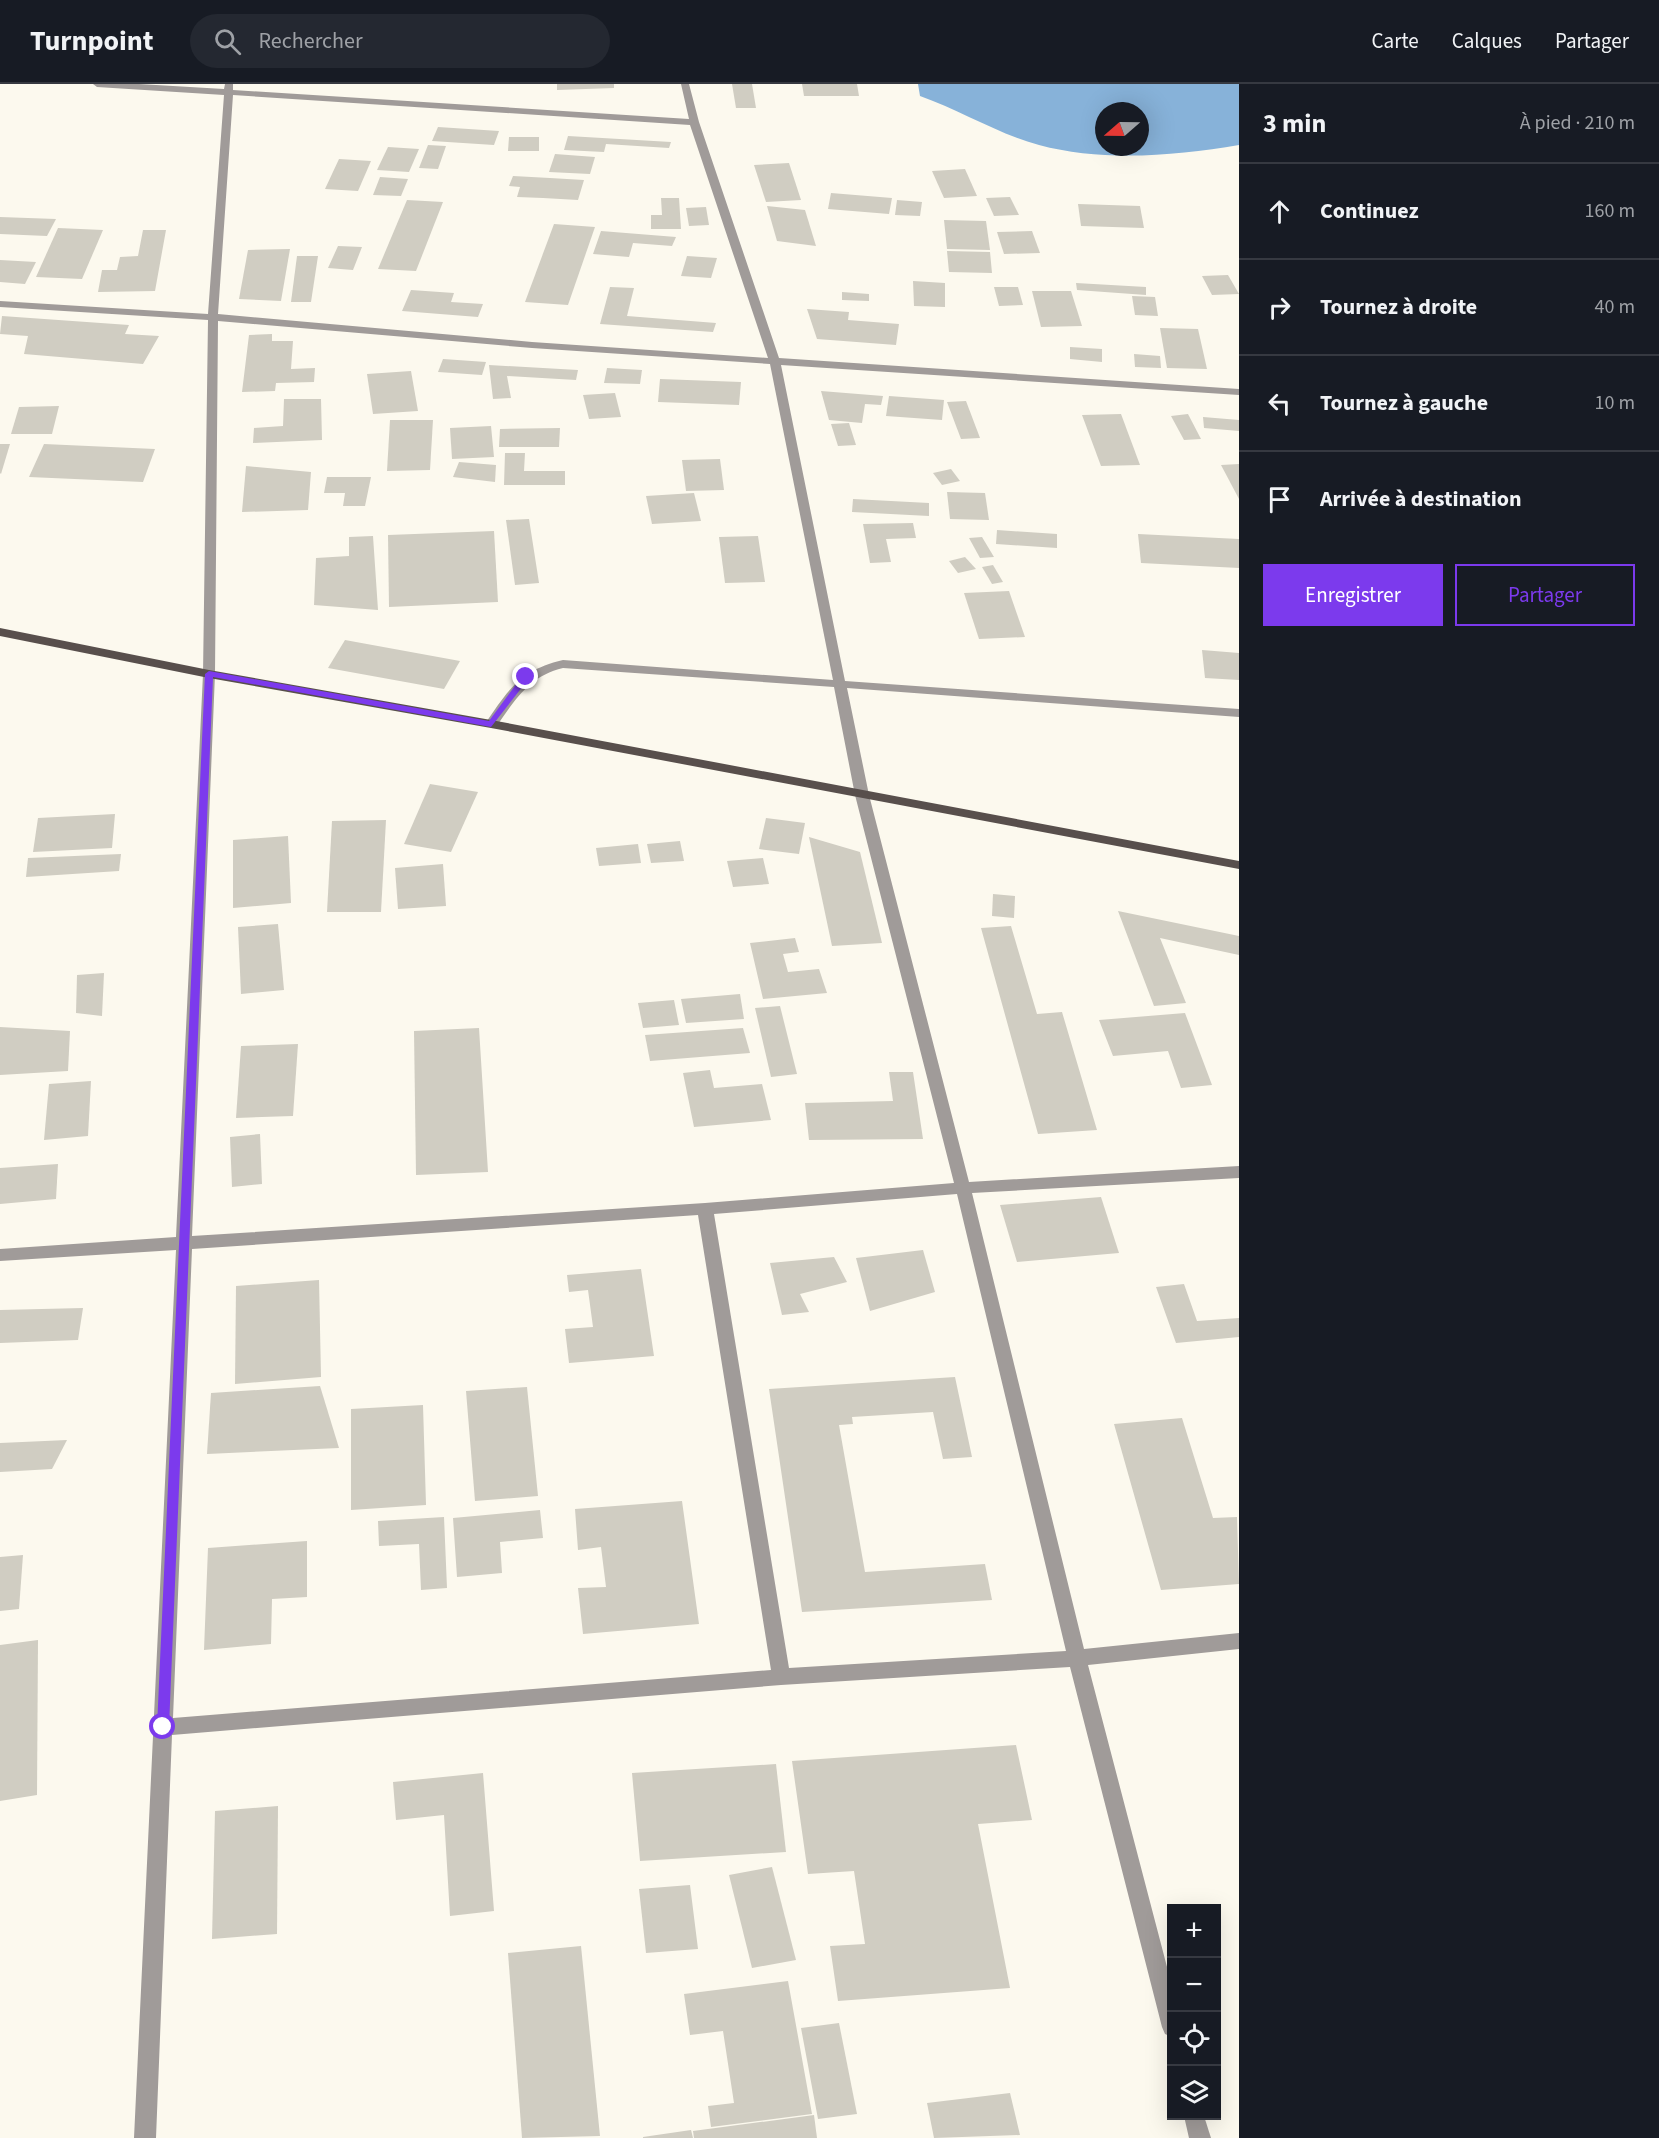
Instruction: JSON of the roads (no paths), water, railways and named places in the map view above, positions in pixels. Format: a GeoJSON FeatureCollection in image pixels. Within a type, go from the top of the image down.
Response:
{"type":"FeatureCollection","features":[{"type":"Feature","properties":{"kind":"main road"},"geometry":{"type":"LineString","coordinates":[[0,632],[209,674],[491,724],[1239,865]]}},
{"type":"Feature","properties":{"kind":"street"},"geometry":{"type":"LineString","coordinates":[[97,84],[229,88],[694,122]]}},
{"type":"Feature","properties":{"kind":"street"},"geometry":{"type":"LineString","coordinates":[[685,84],[694,122],[775,362],[862,795],[997,1320],[1077,1658],[1168,2012]]}},
{"type":"Feature","properties":{"kind":"street"},"geometry":{"type":"LineString","coordinates":[[145,2138],[182,1242],[209,674],[213,317],[229,88]]}},
{"type":"Feature","properties":{"kind":"street"},"geometry":{"type":"LineString","coordinates":[[0,304],[213,317],[775,362],[1239,392]]}},
{"type":"Feature","properties":{"kind":"street"},"geometry":{"type":"LineString","coordinates":[[491,724],[526,677],[543,667],[563,664],[1239,713]]}},
{"type":"Feature","properties":{"kind":"street"},"geometry":{"type":"LineString","coordinates":[[0,1255],[705,1209],[963,1188],[1239,1172]]}},
{"type":"Feature","properties":{"kind":"street"},"geometry":{"type":"LineString","coordinates":[[705,1209],[781,1677]]}},
{"type":"Feature","properties":{"kind":"street"},"geometry":{"type":"LineString","coordinates":[[163,1727],[781,1677],[1077,1658],[1239,1641]]}},
{"type":"Feature","properties":{"kind":"street"},"geometry":{"type":"LineString","coordinates":[[1195,2120],[1200,2138]]}},
{"type":"Feature","properties":{"kind":"water"},"geometry":{"type":"Polygon","coordinates":[[[918,84],[1239,84],[1239,145],[1149,155],[1149,102],[1095,102],[1095,154],[1039,145],[1009,135],[920,96],[918,84]]]}}]}
